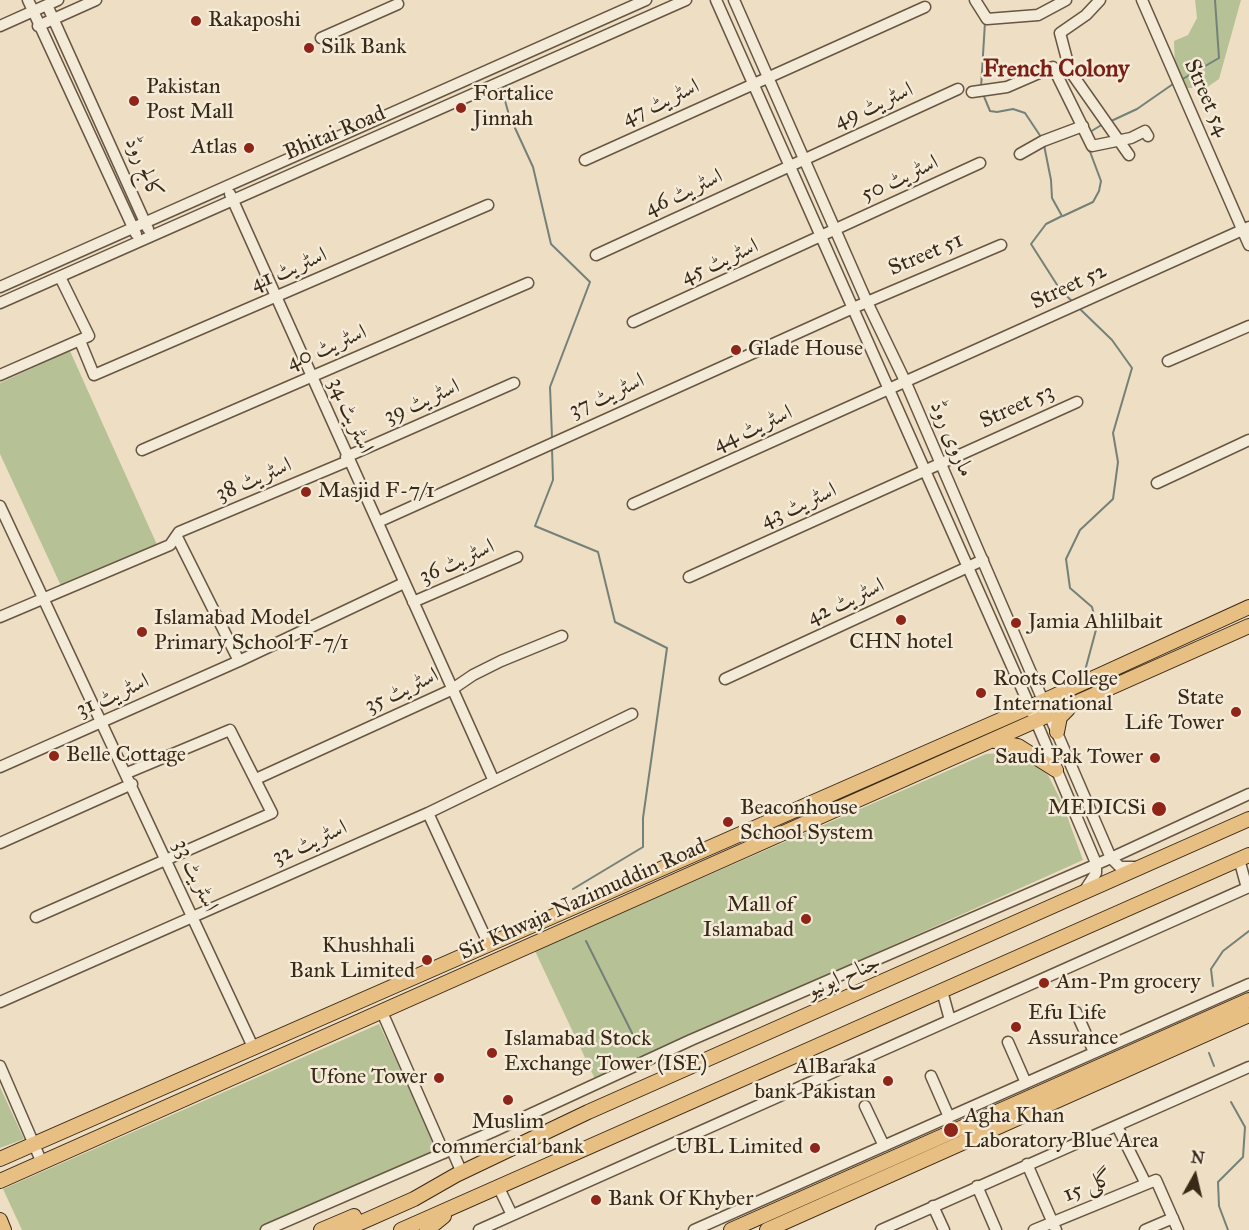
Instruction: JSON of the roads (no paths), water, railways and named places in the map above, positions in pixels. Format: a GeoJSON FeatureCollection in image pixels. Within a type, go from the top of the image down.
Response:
{"type":"FeatureCollection","features":[{"type":"Feature","properties":{"kind":"main road","name":"Sir Khwaja Nazimuddin Road"},"geometry":{"type":"LineString","coordinates":[[0,1159],[1030,707],[1249,607]]}},
{"type":"Feature","properties":{"kind":"main road","name":"Sir Khwaja Nazimuddin Road"},"geometry":{"type":"LineString","coordinates":[[0,1181],[1249,626]]}},
{"type":"Feature","properties":{"kind":"main road"},"geometry":{"type":"LineString","coordinates":[[1057,732],[1060,717],[1074,704]]}},
{"type":"Feature","properties":{"kind":"main road"},"geometry":{"type":"LineString","coordinates":[[993,741],[1018,746],[1056,770]]}},
{"type":"Feature","properties":{"kind":"main road","name":"جناح ایونیو"},"geometry":{"type":"LineString","coordinates":[[459,1174],[588,1112],[1249,819]]}},
{"type":"Feature","properties":{"kind":"main road"},"geometry":{"type":"LineString","coordinates":[[401,1230],[425,1225],[463,1202],[498,1186],[1244,857]]}},
{"type":"Feature","properties":{"kind":"main road"},"geometry":{"type":"LineString","coordinates":[[767,1230],[984,1133],[1192,1033],[1244,1002]]}},
{"type":"Feature","properties":{"kind":"main road"},"geometry":{"type":"LineString","coordinates":[[731,1230],[979,1119],[1192,1033],[1249,1015]]}},
{"type":"Feature","properties":{"kind":"main road"},"geometry":{"type":"LineString","coordinates":[[306,1024],[316,1041]]}},
{"type":"Feature","properties":{"kind":"main road"},"geometry":{"type":"LineString","coordinates":[[979,1119],[984,1133]]}},
{"type":"Feature","properties":{"kind":"main road"},"geometry":{"type":"LineString","coordinates":[[344,1230],[414,1199],[459,1174]]}},
{"type":"Feature","properties":{"kind":"main road"},"geometry":{"type":"LineString","coordinates":[[321,1230],[394,1198],[459,1174]]}},
{"type":"Feature","properties":{"kind":"main road"},"geometry":{"type":"LineString","coordinates":[[0,1220],[4,1230]]}},
{"type":"Feature","properties":{"kind":"street","name":"کالج روڈ"},"geometry":{"type":"LineString","coordinates":[[28,0],[138,240]]}},
{"type":"Feature","properties":{"kind":"street"},"geometry":{"type":"LineString","coordinates":[[0,27],[58,0]]}},
{"type":"Feature","properties":{"kind":"street"},"geometry":{"type":"LineString","coordinates":[[38,26],[96,0]]}},
{"type":"Feature","properties":{"kind":"street","name":"Bhitai Road"},"geometry":{"type":"LineString","coordinates":[[0,286],[134,229],[226,185],[646,0]]}},
{"type":"Feature","properties":{"kind":"street","name":"Bhitai Road"},"geometry":{"type":"LineString","coordinates":[[0,303],[138,240],[444,108],[686,0]]}},
{"type":"Feature","properties":{"kind":"street","name":"ماروی روڈ"},"geometry":{"type":"LineString","coordinates":[[716,0],[1030,707],[1096,863]]}},
{"type":"Feature","properties":{"kind":"street","name":"ماروی روڈ"},"geometry":{"type":"LineString","coordinates":[[734,0],[867,302],[906,383],[1111,858]]}},
{"type":"Feature","properties":{"kind":"street"},"geometry":{"type":"LineString","coordinates":[[975,0],[987,19],[1038,15],[1066,0]]}},
{"type":"Feature","properties":{"kind":"street"},"geometry":{"type":"LineString","coordinates":[[1100,0],[1086,15],[1060,33],[1070,71],[1129,155]]}},
{"type":"Feature","properties":{"kind":"street","name":"Street 54"},"geometry":{"type":"LineString","coordinates":[[1142,0],[1246,228],[1249,245]]}},
{"type":"Feature","properties":{"kind":"street"},"geometry":{"type":"LineString","coordinates":[[321,38],[398,4]]}},
{"type":"Feature","properties":{"kind":"street","name":"کالج روڈ"},"geometry":{"type":"LineString","coordinates":[[47,5],[151,235]]}},
{"type":"Feature","properties":{"kind":"street","name":"اسٹریٹ 47"},"geometry":{"type":"LineString","coordinates":[[585,160],[753,82],[926,7]]}},
{"type":"Feature","properties":{"kind":"street"},"geometry":{"type":"LineString","coordinates":[[979,91],[1021,83],[1053,67],[1092,146],[1117,139],[1131,138],[1145,131],[1148,136]]}},
{"type":"Feature","properties":{"kind":"street","name":"اسٹریٹ 49"},"geometry":{"type":"LineString","coordinates":[[788,165],[958,89]]}},
{"type":"Feature","properties":{"kind":"street"},"geometry":{"type":"LineString","coordinates":[[437,92],[444,108]]}},
{"type":"Feature","properties":{"kind":"street"},"geometry":{"type":"LineString","coordinates":[[1020,154],[1043,141],[1087,133]]}},
{"type":"Feature","properties":{"kind":"street","name":"اسٹریٹ 50"},"geometry":{"type":"LineString","coordinates":[[822,237],[980,163]]}},
{"type":"Feature","properties":{"kind":"street","name":"اسٹریٹ 46"},"geometry":{"type":"LineString","coordinates":[[596,255],[788,165]]}},
{"type":"Feature","properties":{"kind":"street","name":"اسٹریٹ 34"},"geometry":{"type":"LineString","coordinates":[[226,185],[347,459],[378,522],[451,690],[493,779]]}},
{"type":"Feature","properties":{"kind":"street","name":"اسٹریٹ 41"},"geometry":{"type":"LineString","coordinates":[[80,340],[94,375],[488,205]]}},
{"type":"Feature","properties":{"kind":"street","name":"Street 52"},"geometry":{"type":"LineString","coordinates":[[890,390],[1246,228]]}},
{"type":"Feature","properties":{"kind":"street","name":"اسٹریٹ 45"},"geometry":{"type":"LineString","coordinates":[[633,322],[822,237]]}},
{"type":"Feature","properties":{"kind":"street","name":"Street 51"},"geometry":{"type":"LineString","coordinates":[[853,308],[1001,245]]}},
{"type":"Feature","properties":{"kind":"street"},"geometry":{"type":"LineString","coordinates":[[0,375],[89,336],[60,277]]}},
{"type":"Feature","properties":{"kind":"street","name":"اسٹریٹ 40"},"geometry":{"type":"LineString","coordinates":[[142,450],[528,283]]}},
{"type":"Feature","properties":{"kind":"street","name":"اسٹریٹ 37"},"geometry":{"type":"LineString","coordinates":[[378,522],[853,308]]}},
{"type":"Feature","properties":{"kind":"street"},"geometry":{"type":"LineString","coordinates":[[1168,361],[1249,326]]}},
{"type":"Feature","properties":{"kind":"street","name":"اسٹریٹ 39"},"geometry":{"type":"LineString","coordinates":[[347,459],[514,383]]}},
{"type":"Feature","properties":{"kind":"street","name":"اسٹریٹ 44"},"geometry":{"type":"LineString","coordinates":[[633,504],[890,390]]}},
{"type":"Feature","properties":{"kind":"street","name":"Street 53"},"geometry":{"type":"LineString","coordinates":[[925,471],[1077,402]]}},
{"type":"Feature","properties":{"kind":"street"},"geometry":{"type":"LineString","coordinates":[[1157,483],[1249,440]]}},
{"type":"Feature","properties":{"kind":"street","name":"اسٹریٹ 38"},"geometry":{"type":"LineString","coordinates":[[0,617],[170,545],[178,532],[347,459]]}},
{"type":"Feature","properties":{"kind":"street","name":"اسٹریٹ 43"},"geometry":{"type":"LineString","coordinates":[[689,578],[925,471]]}},
{"type":"Feature","properties":{"kind":"street","name":"اسٹریٹ 33"},"geometry":{"type":"LineString","coordinates":[[0,506],[127,773],[253,1047]]}},
{"type":"Feature","properties":{"kind":"street"},"geometry":{"type":"LineString","coordinates":[[177,537],[239,661]]}},
{"type":"Feature","properties":{"kind":"street","name":"اسٹریٹ 36"},"geometry":{"type":"LineString","coordinates":[[413,602],[517,557]]}},
{"type":"Feature","properties":{"kind":"street","name":"اسٹریٹ 42"},"geometry":{"type":"LineString","coordinates":[[725,679],[983,560]]}},
{"type":"Feature","properties":{"kind":"street","name":"اسٹریٹ 31"},"geometry":{"type":"LineString","coordinates":[[0,767],[239,661],[404,583]]}},
{"type":"Feature","properties":{"kind":"street","name":"اسٹریٹ 35"},"geometry":{"type":"LineString","coordinates":[[256,779],[451,690],[473,675],[501,661],[562,636]]}},
{"type":"Feature","properties":{"kind":"street","name":"اسٹریٹ 32"},"geometry":{"type":"LineString","coordinates":[[0,1002],[428,813],[493,779],[632,714]]}},
{"type":"Feature","properties":{"kind":"street"},"geometry":{"type":"LineString","coordinates":[[36,917],[272,813],[230,730],[127,773]]}},
{"type":"Feature","properties":{"kind":"street"},"geometry":{"type":"LineString","coordinates":[[0,843],[132,784]]}},
{"type":"Feature","properties":{"kind":"street"},"geometry":{"type":"LineString","coordinates":[[266,1230],[448,1152],[691,1040],[1111,858],[1249,794]]}},
{"type":"Feature","properties":{"kind":"street"},"geometry":{"type":"LineString","coordinates":[[428,813],[489,945]]}},
{"type":"Feature","properties":{"kind":"street"},"geometry":{"type":"LineString","coordinates":[[479,1230],[1248,887],[1244,857]]}},
{"type":"Feature","properties":{"kind":"street"},"geometry":{"type":"LineString","coordinates":[[1111,858],[1120,867],[1147,865]]}},
{"type":"Feature","properties":{"kind":"street"},"geometry":{"type":"LineString","coordinates":[[1086,890],[1096,873],[1096,863]]}},
{"type":"Feature","properties":{"kind":"street"},"geometry":{"type":"LineString","coordinates":[[694,1230],[1249,984]]}},
{"type":"Feature","properties":{"kind":"street"},"geometry":{"type":"LineString","coordinates":[[942,991],[950,1020]]}},
{"type":"Feature","properties":{"kind":"street"},"geometry":{"type":"LineString","coordinates":[[382,1012],[459,1174]]}},
{"type":"Feature","properties":{"kind":"street"},"geometry":{"type":"LineString","coordinates":[[1076,1012],[1094,1052]]}},
{"type":"Feature","properties":{"kind":"street"},"geometry":{"type":"LineString","coordinates":[[1008,1042],[1026,1083]]}},
{"type":"Feature","properties":{"kind":"street"},"geometry":{"type":"LineString","coordinates":[[0,1066],[42,1163]]}},
{"type":"Feature","properties":{"kind":"street"},"geometry":{"type":"LineString","coordinates":[[886,1229],[977,1186],[1249,1067]]}},
{"type":"Feature","properties":{"kind":"street"},"geometry":{"type":"LineString","coordinates":[[931,1076],[949,1117]]}},
{"type":"Feature","properties":{"kind":"street"},"geometry":{"type":"LineString","coordinates":[[865,1106],[884,1146]]}},
{"type":"Feature","properties":{"kind":"street"},"geometry":{"type":"LineString","coordinates":[[974,1106],[979,1119]]}},
{"type":"Feature","properties":{"kind":"street"},"geometry":{"type":"LineString","coordinates":[[1117,1126],[1178,1230]]}},
{"type":"Feature","properties":{"kind":"street"},"geometry":{"type":"LineString","coordinates":[[1027,1164],[1055,1226]]}},
{"type":"Feature","properties":{"kind":"street","name":"گلی 15"},"geometry":{"type":"LineString","coordinates":[[1034,1230],[1055,1226],[1151,1182]]}},
{"type":"Feature","properties":{"kind":"street"},"geometry":{"type":"LineString","coordinates":[[498,1186],[512,1215]]}},
{"type":"Feature","properties":{"kind":"street"},"geometry":{"type":"LineString","coordinates":[[977,1186],[996,1230]]}},
{"type":"Feature","properties":{"kind":"street"},"geometry":{"type":"LineString","coordinates":[[933,1206],[944,1230]]}},
{"type":"Feature","properties":{"kind":"street"},"geometry":{"type":"LineString","coordinates":[[1145,1230],[1173,1218]]}},
{"type":"Feature","properties":{"kind":"waterway"},"geometry":{"type":"LineString","coordinates":[[1181,80],[1219,58],[1215,0]]}},
{"type":"Feature","properties":{"kind":"waterway"},"geometry":{"type":"LineString","coordinates":[[981,88],[985,22]]}},
{"type":"Feature","properties":{"kind":"waterway"},"geometry":{"type":"LineString","coordinates":[[1109,122],[1137,109],[1173,84]]}},
{"type":"Feature","properties":{"kind":"waterway"},"geometry":{"type":"LineString","coordinates":[[502,90],[509,115],[533,167],[551,244],[590,282],[550,387],[552,438]]}},
{"type":"Feature","properties":{"kind":"waterway"},"geometry":{"type":"LineString","coordinates":[[983,94],[990,111],[1013,109],[1025,113],[1041,137]]}},
{"type":"Feature","properties":{"kind":"waterway"},"geometry":{"type":"LineString","coordinates":[[1090,132],[1103,124]]}},
{"type":"Feature","properties":{"kind":"waterway"},"geometry":{"type":"LineString","coordinates":[[1044,145],[1052,198],[1062,216],[1046,224],[1031,244],[1061,291],[1072,301]]}},
{"type":"Feature","properties":{"kind":"waterway"},"geometry":{"type":"LineString","coordinates":[[1063,216],[1093,202],[1099,191],[1101,181],[1089,149]]}},
{"type":"Feature","properties":{"kind":"waterway"},"geometry":{"type":"LineString","coordinates":[[1081,310],[1112,340],[1132,368],[1113,433],[1118,462],[1113,499],[1080,530],[1066,559],[1070,588],[1092,607],[1097,626],[1086,667]]}},
{"type":"Feature","properties":{"kind":"waterway"},"geometry":{"type":"LineString","coordinates":[[552,449],[553,480],[535,526],[598,552],[615,622],[667,648],[643,818],[643,847],[573,889]]}},
{"type":"Feature","properties":{"kind":"waterway"},"geometry":{"type":"LineString","coordinates":[[1213,986],[1211,969],[1223,951],[1249,931]]}},
{"type":"Feature","properties":{"kind":"waterway"},"geometry":{"type":"LineString","coordinates":[[586,941],[637,1043]]}},
{"type":"Feature","properties":{"kind":"waterway"},"geometry":{"type":"LineString","coordinates":[[1209,1053],[1214,1066]]}},
{"type":"Feature","properties":{"kind":"waterway"},"geometry":{"type":"LineString","coordinates":[[1228,1230],[1219,1206],[1218,1182],[1243,1157],[1245,1127],[1231,1102]]}},
{"type":"Feature","properties":{"kind":"place","name":"Rakaposhi"},"geometry":{"type":"Point","coordinates":[196,21]}},
{"type":"Feature","properties":{"kind":"place","name":"Silk Bank"},"geometry":{"type":"Point","coordinates":[309,48]}},
{"type":"Feature","properties":{"kind":"place","name":"Pakistan Post Mall"},"geometry":{"type":"Point","coordinates":[134,101]}},
{"type":"Feature","properties":{"kind":"place","name":"Fortalice Jinnah"},"geometry":{"type":"Point","coordinates":[461,108]}},
{"type":"Feature","properties":{"kind":"place","name":"Atlas"},"geometry":{"type":"Point","coordinates":[249,148]}},
{"type":"Feature","properties":{"kind":"place","name":"Glade House"},"geometry":{"type":"Point","coordinates":[736,350]}},
{"type":"Feature","properties":{"kind":"place","name":"Masjid F-7/1"},"geometry":{"type":"Point","coordinates":[306,492]}},
{"type":"Feature","properties":{"kind":"place","name":"CHN hotel"},"geometry":{"type":"Point","coordinates":[901,620]}},
{"type":"Feature","properties":{"kind":"place","name":"Jamia Ahlilbait"},"geometry":{"type":"Point","coordinates":[1016,623]}},
{"type":"Feature","properties":{"kind":"place","name":"Islamabad Model Primary School F-7/1"},"geometry":{"type":"Point","coordinates":[142,632]}},
{"type":"Feature","properties":{"kind":"place","name":"Roots College International"},"geometry":{"type":"Point","coordinates":[981,693]}},
{"type":"Feature","properties":{"kind":"place","name":"State Life Tower"},"geometry":{"type":"Point","coordinates":[1236,712]}},
{"type":"Feature","properties":{"kind":"place","name":"Belle Cottage"},"geometry":{"type":"Point","coordinates":[54,756]}},
{"type":"Feature","properties":{"kind":"place","name":"Saudi Pak Tower"},"geometry":{"type":"Point","coordinates":[1155,758]}},
{"type":"Feature","properties":{"kind":"place","name":"MEDICSi"},"geometry":{"type":"Point","coordinates":[1159,809]}},
{"type":"Feature","properties":{"kind":"place","name":"Beaconhouse School System"},"geometry":{"type":"Point","coordinates":[728,822]}},
{"type":"Feature","properties":{"kind":"place","name":"Mall of Islamabad"},"geometry":{"type":"Point","coordinates":[806,919]}},
{"type":"Feature","properties":{"kind":"place","name":"Khushhali Bank Limited"},"geometry":{"type":"Point","coordinates":[427,960]}},
{"type":"Feature","properties":{"kind":"place","name":"Am-Pm grocery"},"geometry":{"type":"Point","coordinates":[1044,983]}},
{"type":"Feature","properties":{"kind":"place","name":"Efu Life Assurance"},"geometry":{"type":"Point","coordinates":[1016,1027]}},
{"type":"Feature","properties":{"kind":"place","name":"Islamabad Stock Exchange Tower (ISE)"},"geometry":{"type":"Point","coordinates":[492,1053]}},
{"type":"Feature","properties":{"kind":"place","name":"Ufone Tower"},"geometry":{"type":"Point","coordinates":[439,1078]}},
{"type":"Feature","properties":{"kind":"place","name":"AlBaraka bank Pakistan"},"geometry":{"type":"Point","coordinates":[888,1081]}},
{"type":"Feature","properties":{"kind":"place","name":"Muslim commercial bank"},"geometry":{"type":"Point","coordinates":[508,1100]}},
{"type":"Feature","properties":{"kind":"place","name":"Agha Khan Laboratory Blue Area"},"geometry":{"type":"Point","coordinates":[951,1130]}},
{"type":"Feature","properties":{"kind":"place","name":"UBL Limited"},"geometry":{"type":"Point","coordinates":[815,1148]}},
{"type":"Feature","properties":{"kind":"place","name":"Bank Of Khyber"},"geometry":{"type":"Point","coordinates":[596,1200]}},
{"type":"Feature","properties":{"kind":"district","name":"French Colony"},"geometry":{"type":"Point","coordinates":[1056,70]}}]}
